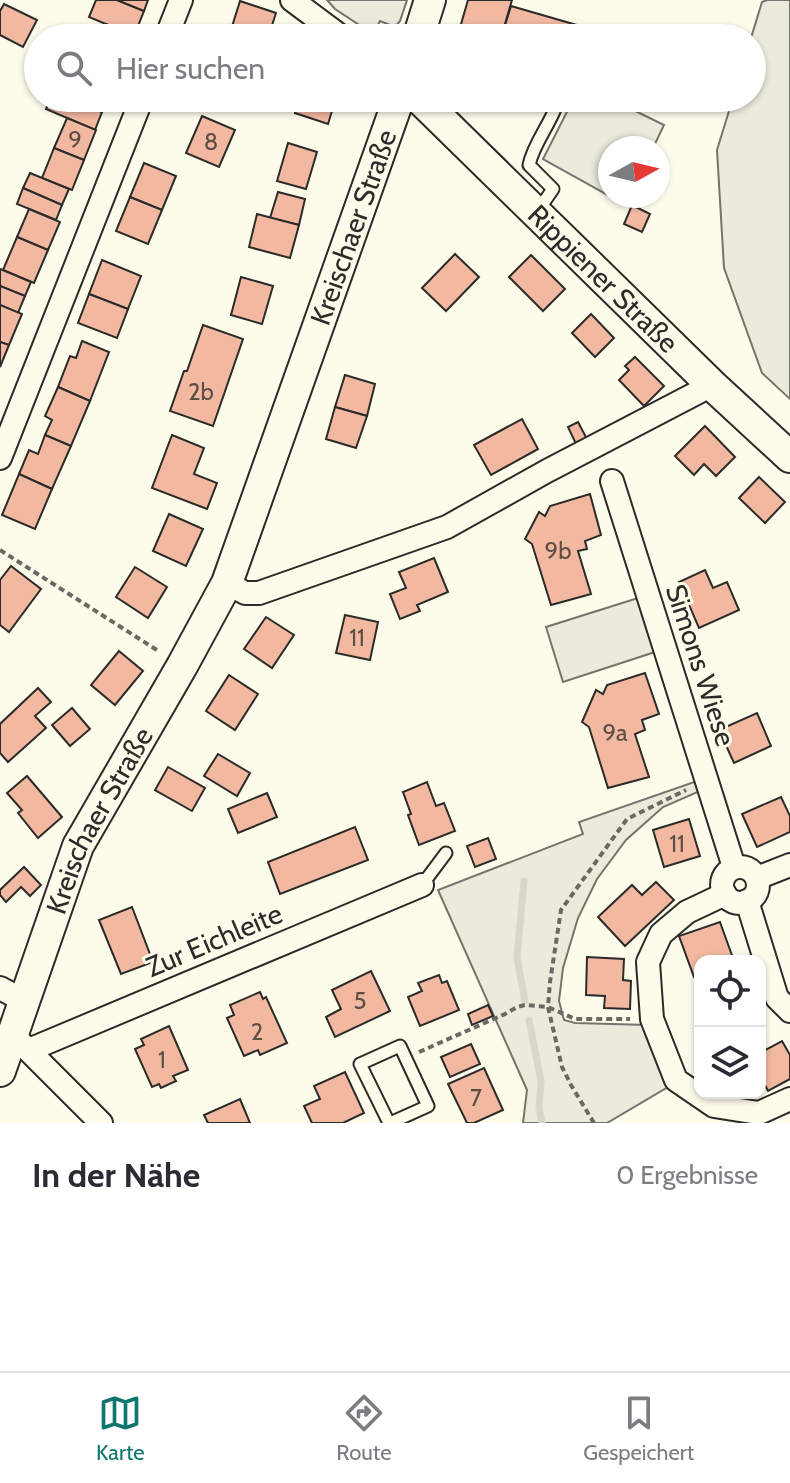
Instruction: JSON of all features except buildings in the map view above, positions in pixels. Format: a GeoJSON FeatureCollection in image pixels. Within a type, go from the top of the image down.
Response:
{"type":"FeatureCollection","features":[{"type":"Feature","properties":{"kind":"main road"},"geometry":{"type":"LineString","coordinates":[[422,24],[430,0]]}},
{"type":"Feature","properties":{"kind":"main road","name":"Kreischaer Straße"},"geometry":{"type":"LineString","coordinates":[[0,1071],[21,1043],[12,994],[78,846],[227,583],[394,112]]}},
{"type":"Feature","properties":{"kind":"main road","name":"Rippiener Straße"},"geometry":{"type":"LineString","coordinates":[[433,112],[712,385],[790,457]]}},
{"type":"Feature","properties":{"kind":"street"},"geometry":{"type":"LineString","coordinates":[[172,24],[181,0]]}},
{"type":"Feature","properties":{"kind":"street"},"geometry":{"type":"LineString","coordinates":[[292,0],[324,24]]}},
{"type":"Feature","properties":{"kind":"street"},"geometry":{"type":"LineString","coordinates":[[0,458],[136,112]]}},
{"type":"Feature","properties":{"kind":"street"},"geometry":{"type":"LineString","coordinates":[[227,583],[245,593],[259,593],[447,527],[712,385]]}},
{"type":"Feature","properties":{"kind":"street","name":"Simons Wiese"},"geometry":{"type":"LineString","coordinates":[[612,481],[734,867]]}},
{"type":"Feature","properties":{"kind":"street"},"geometry":{"type":"LineString","coordinates":[[757,878],[790,865]]}},
{"type":"Feature","properties":{"kind":"street"},"geometry":{"type":"LineString","coordinates":[[734,867],[745,867],[757,878],[758,889],[747,901],[731,901],[725,894],[722,885],[725,874],[734,867]]}},
{"type":"Feature","properties":{"kind":"street","name":"Zur Eichleite"},"geometry":{"type":"LineString","coordinates":[[21,1043],[422,885]]}},
{"type":"Feature","properties":{"kind":"street"},"geometry":{"type":"LineString","coordinates":[[725,894],[687,912],[661,934],[648,962],[652,1019],[676,1080],[714,1106],[759,1113],[790,1099]]}},
{"type":"Feature","properties":{"kind":"street"},"geometry":{"type":"LineString","coordinates":[[747,901],[777,998],[790,1011]]}},
{"type":"Feature","properties":{"kind":"street"},"geometry":{"type":"LineString","coordinates":[[21,1043],[101,1123]]}},
{"type":"Feature","properties":{"kind":"lane"},"geometry":{"type":"LineString","coordinates":[[537,212],[553,189],[529,165],[532,152],[553,112]]}},
{"type":"Feature","properties":{"kind":"lane"},"geometry":{"type":"LineString","coordinates":[[422,885],[446,853]]}},
{"type":"Feature","properties":{"kind":"lane"},"geometry":{"type":"LineString","coordinates":[[400,1046],[406,1058],[428,1106],[389,1123],[360,1064],[400,1046]]}},
{"type":"Feature","properties":{"kind":"path"},"geometry":{"type":"LineString","coordinates":[[0,550],[182,666]]}},
{"type":"Feature","properties":{"kind":"path"},"geometry":{"type":"LineString","coordinates":[[594,1123],[562,1067],[548,1007],[561,910],[627,819],[707,780]]}},
{"type":"Feature","properties":{"kind":"path"},"geometry":{"type":"LineString","coordinates":[[406,1058],[525,1005],[548,1007],[575,1019],[652,1019]]}},
{"type":"Feature","properties":{"kind":"shaded area"},"geometry":{"type":"Polygon","coordinates":[[[327,0],[407,0],[398,24],[380,21],[378,24],[358,24],[327,0]]]}},
{"type":"Feature","properties":{"kind":"shaded area"},"geometry":{"type":"Polygon","coordinates":[[[790,0],[790,399],[762,373],[724,268],[717,150],[729,112],[766,112],[766,24],[755,24],[762,2],[790,0]]]}},
{"type":"Feature","properties":{"kind":"shaded area"},"geometry":{"type":"Polygon","coordinates":[[[567,112],[638,112],[664,125],[659,136],[598,136],[598,190],[543,159],[567,112]]]}},
{"type":"Feature","properties":{"kind":"shaded area"},"geometry":{"type":"Polygon","coordinates":[[[638,598],[655,652],[563,682],[546,627],[638,598]]]}},
{"type":"Feature","properties":{"kind":"shaded area"},"geometry":{"type":"Polygon","coordinates":[[[697,781],[700,791],[663,807],[626,840],[597,879],[578,918],[563,968],[559,1001],[564,1020],[575,1023],[648,1025],[673,1084],[607,1123],[523,1123],[527,1090],[438,890],[583,834],[579,822],[697,781]]]}},
{"type":"Feature","properties":{"kind":"waterway"},"geometry":{"type":"LineString","coordinates":[[524,881],[517,958],[525,1001]]}},
{"type":"Feature","properties":{"kind":"waterway"},"geometry":{"type":"LineString","coordinates":[[529,1020],[541,1081],[539,1108],[542,1123]]}}]}
